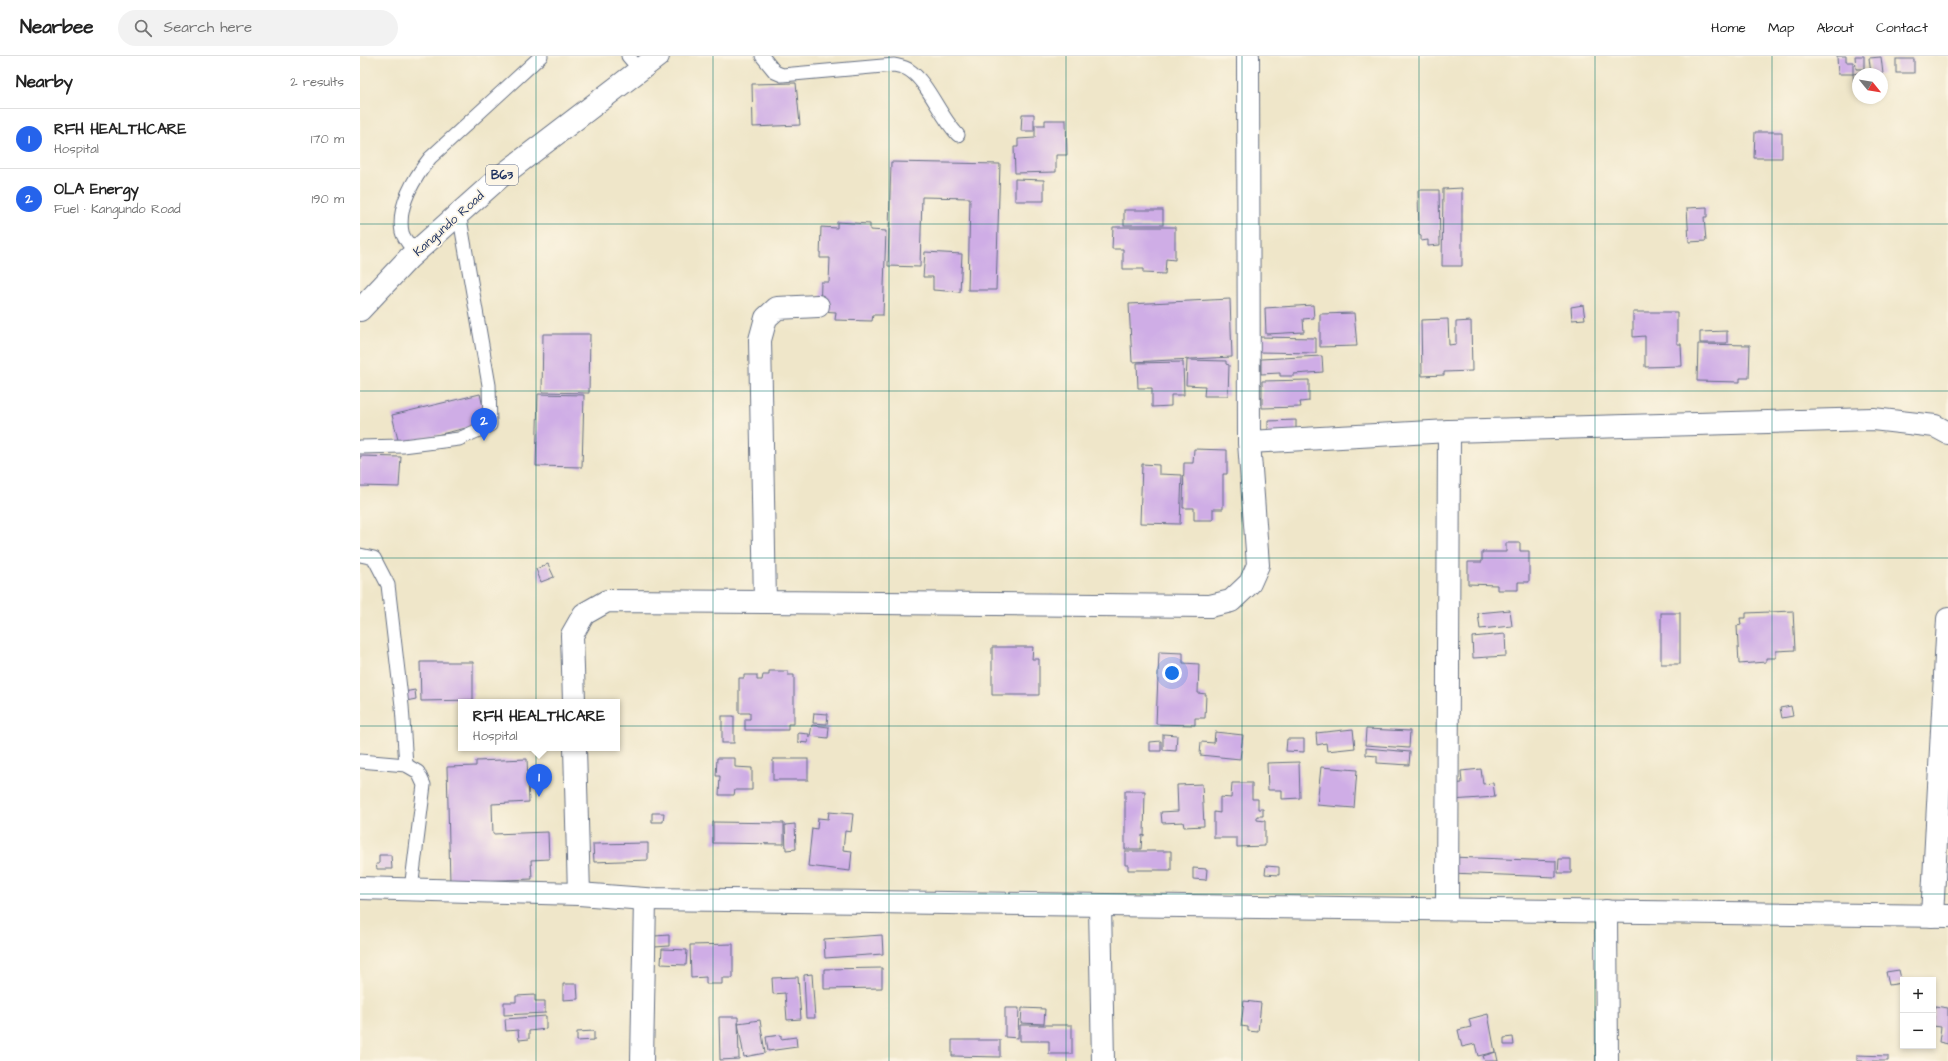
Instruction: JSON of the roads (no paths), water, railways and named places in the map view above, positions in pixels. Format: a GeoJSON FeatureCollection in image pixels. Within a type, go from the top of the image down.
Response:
{"type":"FeatureCollection","features":[{"type":"Feature","properties":{"kind":"main road","name":"Kangundo Road"},"geometry":{"type":"LineString","coordinates":[[360,310],[415,252],[500,177],[634,63],[658,56]]}},
{"type":"Feature","properties":{"kind":"main road"},"geometry":{"type":"LineString","coordinates":[[574,699],[572,635],[584,614],[607,600],[1210,606],[1231,601],[1250,583],[1258,565],[1249,442],[1248,56]]}},
{"type":"Feature","properties":{"kind":"main road"},"geometry":{"type":"LineString","coordinates":[[765,602],[760,340],[766,318],[776,308],[818,306]]}},
{"type":"Feature","properties":{"kind":"main road"},"geometry":{"type":"LineString","coordinates":[[1249,442],[1449,431],[1873,420],[1935,426],[1948,434]]}},
{"type":"Feature","properties":{"kind":"main road"},"geometry":{"type":"LineString","coordinates":[[1447,909],[1449,431]]}},
{"type":"Feature","properties":{"kind":"main road"},"geometry":{"type":"LineString","coordinates":[[360,888],[579,894],[645,899],[1940,916],[1948,619]]}},
{"type":"Feature","properties":{"kind":"main road"},"geometry":{"type":"LineString","coordinates":[[575,751],[579,894]]}},
{"type":"Feature","properties":{"kind":"main road"},"geometry":{"type":"LineString","coordinates":[[642,1061],[645,899]]}},
{"type":"Feature","properties":{"kind":"main road"},"geometry":{"type":"LineString","coordinates":[[1100,905],[1103,1061]]}},
{"type":"Feature","properties":{"kind":"main road"},"geometry":{"type":"LineString","coordinates":[[1606,911],[1607,1061]]}},
{"type":"Feature","properties":{"kind":"lane"},"geometry":{"type":"LineString","coordinates":[[415,252],[402,233],[401,218],[407,196],[416,176],[430,158],[541,56]]}},
{"type":"Feature","properties":{"kind":"lane"},"geometry":{"type":"LineString","coordinates":[[762,56],[775,72],[782,75],[894,65],[908,69],[920,80],[949,125],[958,135]]}},
{"type":"Feature","properties":{"kind":"lane"},"geometry":{"type":"LineString","coordinates":[[360,447],[403,446],[459,439],[490,425],[489,385],[459,213]]}},
{"type":"Feature","properties":{"kind":"lane"},"geometry":{"type":"LineString","coordinates":[[360,555],[374,558],[388,585],[402,706],[406,765]]}},
{"type":"Feature","properties":{"kind":"lane"},"geometry":{"type":"LineString","coordinates":[[360,761],[406,765],[418,772],[424,785],[411,889]]}},
{"type":"Feature","properties":{"kind":"place","name":"OLA Energy"},"geometry":{"type":"Point","coordinates":[484,441]}},
{"type":"Feature","properties":{"kind":"place","name":"RFH HEALTHCARE"},"geometry":{"type":"Point","coordinates":[539,797]}}]}
